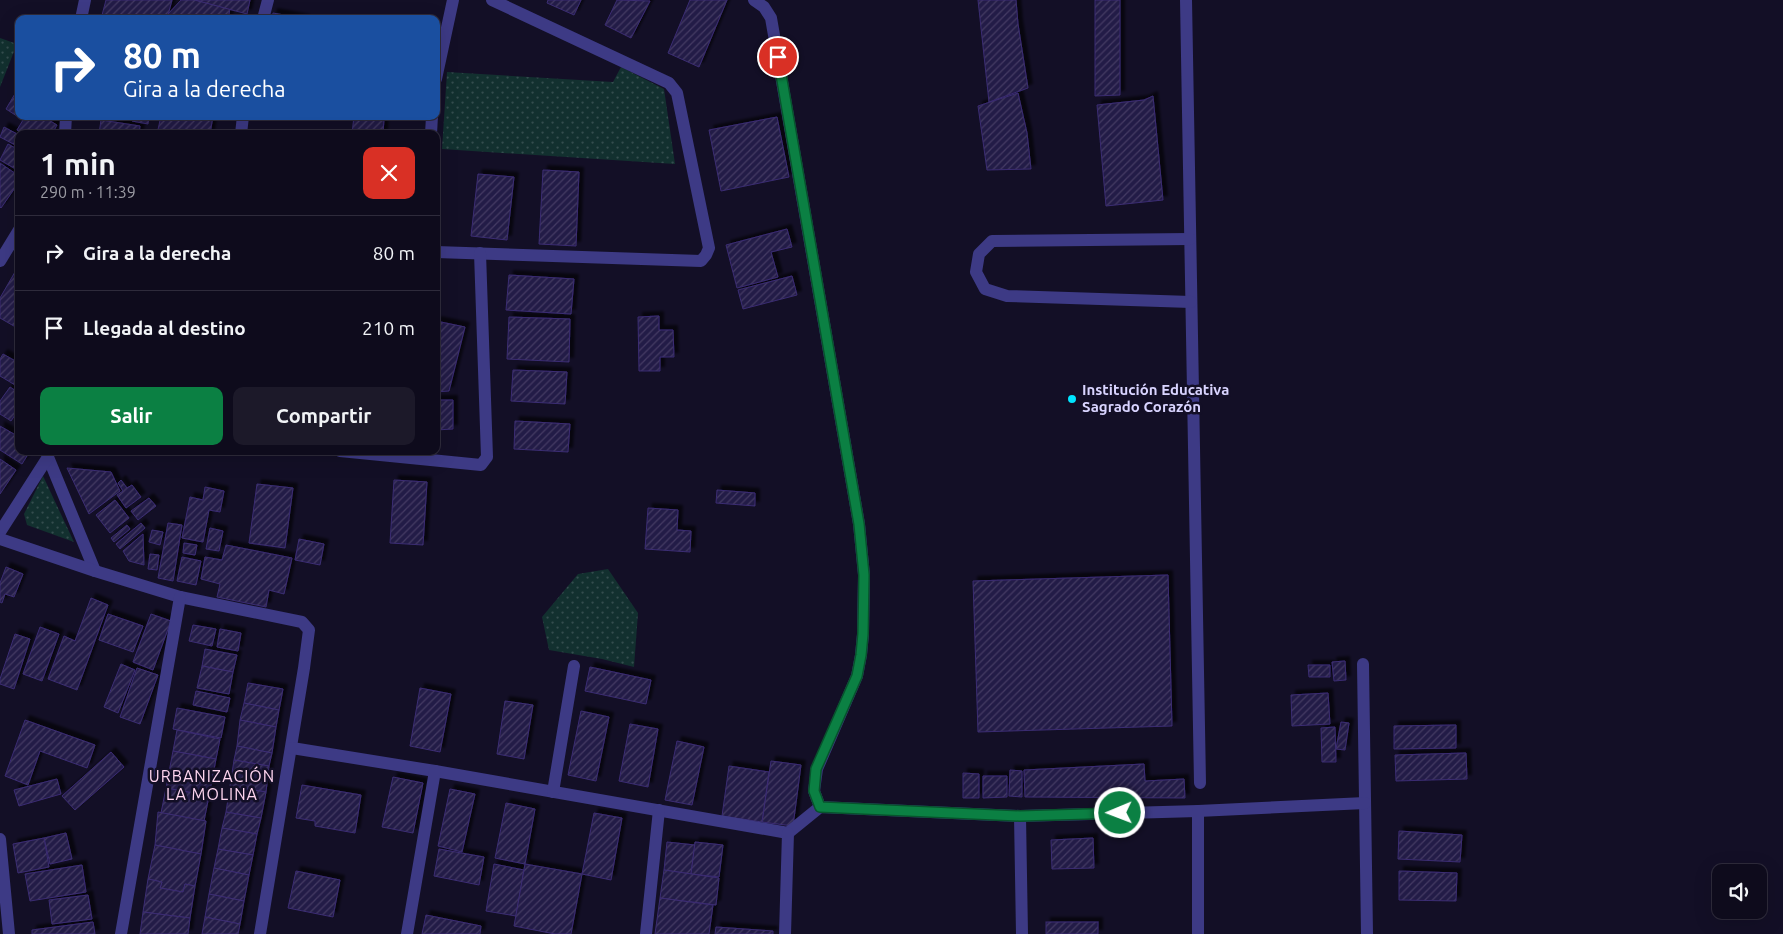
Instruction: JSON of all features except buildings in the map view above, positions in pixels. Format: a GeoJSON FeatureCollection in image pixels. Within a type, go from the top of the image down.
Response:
{"type":"FeatureCollection","features":[{"type":"Feature","properties":{"kind":"street"},"geometry":{"type":"LineString","coordinates":[[82,15],[85,0]]}},
{"type":"Feature","properties":{"kind":"street"},"geometry":{"type":"LineString","coordinates":[[264,15],[268,0]]}},
{"type":"Feature","properties":{"kind":"street"},"geometry":{"type":"LineString","coordinates":[[440,60],[453,0]]}},
{"type":"Feature","properties":{"kind":"street"},"geometry":{"type":"LineString","coordinates":[[440,252],[701,261],[709,248],[677,93],[673,87],[492,0]]}},
{"type":"Feature","properties":{"kind":"street"},"geometry":{"type":"LineString","coordinates":[[754,0],[764,7],[771,18],[859,524],[864,575],[861,655],[857,676],[816,769],[814,791],[820,807]]}},
{"type":"Feature","properties":{"kind":"street"},"geometry":{"type":"LineString","coordinates":[[1186,0],[1200,783]]}},
{"type":"Feature","properties":{"kind":"street"},"geometry":{"type":"LineString","coordinates":[[0,261],[15,237]]}},
{"type":"Feature","properties":{"kind":"street"},"geometry":{"type":"LineString","coordinates":[[1190,239],[992,241],[979,254],[976,272],[985,289],[1007,296],[1191,302]]}},
{"type":"Feature","properties":{"kind":"street"},"geometry":{"type":"LineString","coordinates":[[378,455],[481,466],[485,462],[487,457],[480,253]]}},
{"type":"Feature","properties":{"kind":"street"},"geometry":{"type":"LineString","coordinates":[[0,532],[46,455]]}},
{"type":"Feature","properties":{"kind":"street"},"geometry":{"type":"LineString","coordinates":[[47,455],[95,571]]}},
{"type":"Feature","properties":{"kind":"street"},"geometry":{"type":"LineString","coordinates":[[0,539],[95,571],[180,596],[302,622],[306,625],[309,630],[304,668],[260,934]]}},
{"type":"Feature","properties":{"kind":"street"},"geometry":{"type":"LineString","coordinates":[[121,934],[180,596]]}},
{"type":"Feature","properties":{"kind":"street"},"geometry":{"type":"LineString","coordinates":[[1363,664],[1367,934]]}},
{"type":"Feature","properties":{"kind":"street"},"geometry":{"type":"LineString","coordinates":[[553,792],[574,666]]}},
{"type":"Feature","properties":{"kind":"street"},"geometry":{"type":"LineString","coordinates":[[292,748],[788,833],[820,807],[1020,816],[1198,811],[1366,803]]}},
{"type":"Feature","properties":{"kind":"street"},"geometry":{"type":"LineString","coordinates":[[407,934],[435,771]]}},
{"type":"Feature","properties":{"kind":"street"},"geometry":{"type":"LineString","coordinates":[[646,934],[659,810]]}},
{"type":"Feature","properties":{"kind":"street"},"geometry":{"type":"LineString","coordinates":[[1198,811],[1198,934]]}},
{"type":"Feature","properties":{"kind":"street"},"geometry":{"type":"LineString","coordinates":[[1020,816],[1022,934]]}},
{"type":"Feature","properties":{"kind":"street"},"geometry":{"type":"LineString","coordinates":[[785,934],[788,833]]}},
{"type":"Feature","properties":{"kind":"street"},"geometry":{"type":"LineString","coordinates":[[0,839],[2,843],[9,934]]}},
{"type":"Feature","properties":{"kind":"green space"},"geometry":{"type":"Polygon","coordinates":[[[0,38],[15,43],[15,49],[0,87],[0,38]]]}},
{"type":"Feature","properties":{"kind":"green space"},"geometry":{"type":"Polygon","coordinates":[[[621,67],[664,89],[675,164],[442,149],[447,72],[613,82],[621,67]]]}},
{"type":"Feature","properties":{"kind":"green space"},"geometry":{"type":"Polygon","coordinates":[[[43,476],[74,542],[27,525],[24,514],[43,476]]]}},
{"type":"Feature","properties":{"kind":"green space"},"geometry":{"type":"Polygon","coordinates":[[[608,569],[638,613],[634,667],[602,659],[549,650],[542,617],[578,574],[608,569]]]}},
{"type":"Feature","properties":{"kind":"place","name":"Institución Educativa Sagrado Corazón"},"geometry":{"type":"Point","coordinates":[1072,399]}},
{"type":"Feature","properties":{"kind":"district","name":"URBANIZACIÓN LA MOLINA"},"geometry":{"type":"Point","coordinates":[212,785]}},
{"type":"Feature","properties":{"kind":"route"},"geometry":{"type":"LineString","coordinates":[[778,57],[859,524],[864,575],[861,655],[857,676],[816,769],[814,791],[820,807],[1020,816],[1120,813]]}}]}
